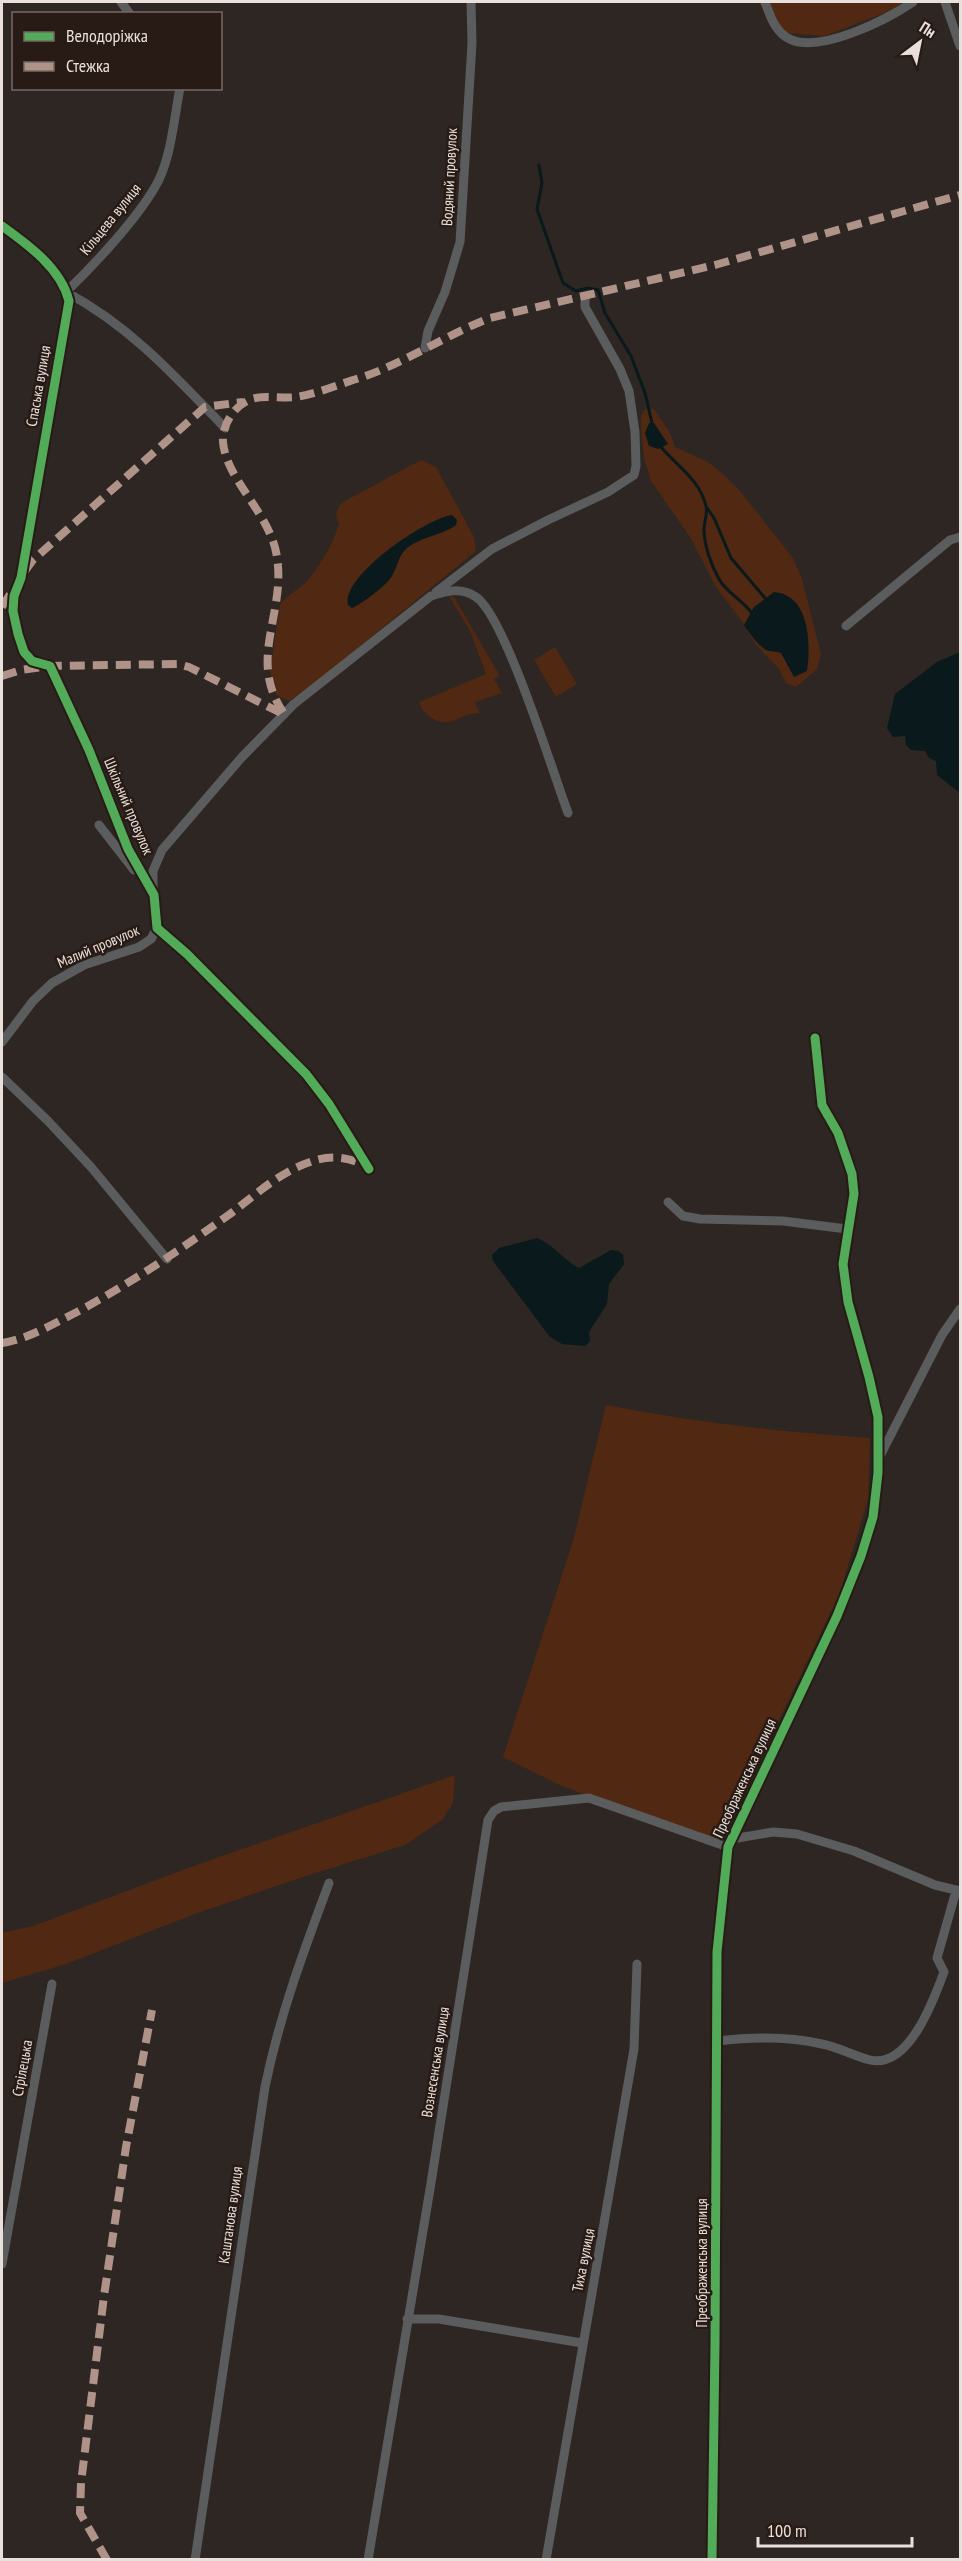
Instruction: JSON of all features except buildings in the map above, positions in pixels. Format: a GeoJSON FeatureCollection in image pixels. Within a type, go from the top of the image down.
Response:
{"type":"FeatureCollection","features":[{"type":"Feature","properties":{"kind":"street","name":"Водяний провулок"},"geometry":{"type":"LineString","coordinates":[[425,348],[428,331],[448,284],[460,242],[472,43],[471,2]]}},
{"type":"Feature","properties":{"kind":"street"},"geometry":{"type":"LineString","coordinates":[[765,2],[774,25],[780,32],[788,39],[809,42],[840,37],[883,20],[913,2]]}},
{"type":"Feature","properties":{"kind":"street"},"geometry":{"type":"LineString","coordinates":[[945,2],[960,46]]}},
{"type":"Feature","properties":{"kind":"street","name":"Кільцева вулиця"},"geometry":{"type":"LineString","coordinates":[[66,292],[113,242],[156,186],[166,158],[180,90]]}},
{"type":"Feature","properties":{"kind":"street"},"geometry":{"type":"LineString","coordinates":[[2,226],[33,249],[66,292],[95,307],[129,332],[157,357],[225,428]]}},
{"type":"Feature","properties":{"kind":"street","name":"Спаська вулиця"},"geometry":{"type":"LineString","coordinates":[[21,578],[60,342],[68,314],[66,292]]}},
{"type":"Feature","properties":{"kind":"street"},"geometry":{"type":"LineString","coordinates":[[431,596],[492,549],[608,492],[634,474],[636,466],[635,432],[629,391],[616,361],[585,308],[585,297]]}},
{"type":"Feature","properties":{"kind":"street"},"geometry":{"type":"LineString","coordinates":[[846,626],[950,540],[960,537]]}},
{"type":"Feature","properties":{"kind":"street","name":"Шкільний провулок"},"geometry":{"type":"LineString","coordinates":[[21,578],[14,596],[13,611],[24,652],[32,661],[50,666],[59,681],[128,849],[154,895]]}},
{"type":"Feature","properties":{"kind":"street","name":"Шкільний провулок"},"geometry":{"type":"LineString","coordinates":[[157,928],[153,871],[162,850],[242,757],[294,704],[431,596],[447,591],[458,591],[477,597],[484,605],[513,661],[568,813]]}},
{"type":"Feature","properties":{"kind":"street"},"geometry":{"type":"LineString","coordinates":[[99,825],[154,895]]}},
{"type":"Feature","properties":{"kind":"street"},"geometry":{"type":"LineString","coordinates":[[157,928],[306,1074],[329,1104],[369,1169]]}},
{"type":"Feature","properties":{"kind":"street","name":"Малий провулок"},"geometry":{"type":"LineString","coordinates":[[2,1042],[33,1001],[52,983],[84,966],[139,947],[151,939],[157,928]]}},
{"type":"Feature","properties":{"kind":"street","name":"Преображенська вулиця"},"geometry":{"type":"LineString","coordinates":[[712,2559],[717,1952],[730,1843],[837,1616],[861,1556],[873,1517],[879,1457],[878,1417],[848,1302],[843,1264],[854,1194],[852,1174],[837,1133],[822,1105],[815,1038]]}},
{"type":"Feature","properties":{"kind":"street"},"geometry":{"type":"LineString","coordinates":[[2,1077],[91,1167],[167,1259]]}},
{"type":"Feature","properties":{"kind":"street"},"geometry":{"type":"LineString","coordinates":[[668,1202],[683,1216],[700,1219],[783,1221],[847,1230]]}},
{"type":"Feature","properties":{"kind":"street","name":"Преображенська вулиця"},"geometry":{"type":"LineString","coordinates":[[879,1457],[942,1335],[960,1311]]}},
{"type":"Feature","properties":{"kind":"street","name":"Вознесенська вулиця"},"geometry":{"type":"LineString","coordinates":[[368,2559],[431,2183],[488,1820],[494,1811],[501,1807],[589,1798],[730,1843]]}},
{"type":"Feature","properties":{"kind":"street"},"geometry":{"type":"LineString","coordinates":[[717,2041],[740,2038],[821,2043],[870,2060],[884,2060],[897,2052],[912,2038],[925,2020],[944,1972],[937,1958],[958,1891],[935,1885],[854,1851],[797,1834],[773,1832],[730,1843]]}},
{"type":"Feature","properties":{"kind":"street","name":"Каштанова вулиця"},"geometry":{"type":"LineString","coordinates":[[195,2559],[265,2087],[291,1983],[329,1883]]}},
{"type":"Feature","properties":{"kind":"street","name":"Тиха вулиця"},"geometry":{"type":"LineString","coordinates":[[546,2559],[634,2049],[636,1964]]}},
{"type":"Feature","properties":{"kind":"street","name":"Стрілецька"},"geometry":{"type":"LineString","coordinates":[[2,2264],[52,1984]]}},
{"type":"Feature","properties":{"kind":"street"},"geometry":{"type":"LineString","coordinates":[[407,2319],[439,2319],[582,2343]]}},
{"type":"Feature","properties":{"kind":"shaded area"},"geometry":{"type":"Polygon","coordinates":[[[759,2],[906,2],[885,13],[824,36],[787,33],[766,16],[759,2]]]}},
{"type":"Feature","properties":{"kind":"shaded area"},"geometry":{"type":"Polygon","coordinates":[[[645,409],[654,409],[670,433],[675,447],[708,462],[740,491],[793,558],[802,579],[821,654],[817,669],[796,687],[786,683],[779,669],[756,645],[741,620],[716,587],[690,537],[651,481],[644,458],[641,430],[641,416],[645,409]]]}},
{"type":"Feature","properties":{"kind":"shaded area"},"geometry":{"type":"Polygon","coordinates":[[[649,423],[654,423],[668,444],[658,449],[649,446],[645,433],[649,423]]]}},
{"type":"Feature","properties":{"kind":"shaded area"},"geometry":{"type":"Polygon","coordinates":[[[421,460],[436,467],[474,537],[476,551],[309,688],[289,701],[276,695],[270,672],[280,605],[305,583],[325,555],[339,524],[336,512],[339,507],[343,502],[421,460]]]}},
{"type":"Feature","properties":{"kind":"shaded area"},"geometry":{"type":"Polygon","coordinates":[[[452,515],[457,520],[456,525],[410,546],[399,559],[392,576],[385,584],[356,606],[352,608],[348,605],[349,593],[358,579],[387,551],[423,527],[452,515]]]}},
{"type":"Feature","properties":{"kind":"shaded area"},"geometry":{"type":"Polygon","coordinates":[[[774,592],[786,595],[795,602],[806,623],[809,648],[807,671],[794,677],[781,653],[763,648],[744,625],[754,607],[774,592]]]}},
{"type":"Feature","properties":{"kind":"shaded area"},"geometry":{"type":"Polygon","coordinates":[[[449,596],[454,597],[500,676],[494,679],[502,693],[475,702],[480,713],[442,722],[428,715],[419,702],[486,674],[470,631],[449,596]]]}},
{"type":"Feature","properties":{"kind":"shaded area"},"geometry":{"type":"Polygon","coordinates":[[[555,647],[577,684],[556,697],[534,660],[555,647]]]}},
{"type":"Feature","properties":{"kind":"shaded area"},"geometry":{"type":"Polygon","coordinates":[[[960,652],[960,793],[937,775],[936,761],[929,758],[925,751],[911,750],[906,745],[905,736],[893,737],[887,728],[895,694],[937,662],[960,652]]]}},
{"type":"Feature","properties":{"kind":"shaded area"},"geometry":{"type":"Polygon","coordinates":[[[537,1238],[579,1268],[611,1250],[623,1255],[624,1264],[609,1284],[607,1304],[589,1332],[590,1341],[585,1346],[562,1344],[550,1337],[493,1261],[492,1255],[499,1248],[537,1238]]]}},
{"type":"Feature","properties":{"kind":"shaded area"},"geometry":{"type":"Polygon","coordinates":[[[606,1405],[738,1426],[870,1438],[868,1499],[840,1593],[719,1845],[562,1786],[503,1757],[573,1541],[606,1405]]]}},
{"type":"Feature","properties":{"kind":"shaded area"},"geometry":{"type":"Polygon","coordinates":[[[455,1775],[453,1803],[442,1820],[405,1845],[303,1877],[195,1914],[66,1964],[2,1983],[2,1933],[33,1926],[199,1864],[455,1775]]]}},
{"type":"Feature","properties":{"kind":"waterway"},"geometry":{"type":"LineString","coordinates":[[539,165],[542,183],[537,209],[563,283],[576,291],[588,288],[598,290],[605,313],[631,356],[645,393],[652,423]]}},
{"type":"Feature","properties":{"kind":"waterway"},"geometry":{"type":"LineString","coordinates":[[661,447],[699,488],[706,506],[704,535],[713,568],[729,592],[751,612]]}},
{"type":"Feature","properties":{"kind":"waterway"},"geometry":{"type":"LineString","coordinates":[[707,508],[714,518],[731,558],[765,598]]}},
{"type":"Feature","properties":{"kind":"marked path"},"geometry":{"type":"LineString","coordinates":[[2,676],[21,670],[50,666],[178,664],[189,667],[285,715],[274,695],[269,675],[268,656],[277,599],[277,557],[266,526],[232,470],[223,442],[226,424],[242,404],[252,399],[303,396],[325,390],[371,374],[490,318],[715,265],[960,195]]}},
{"type":"Feature","properties":{"kind":"marked path"},"geometry":{"type":"LineString","coordinates":[[25,571],[33,560],[205,407],[243,402]]}},
{"type":"Feature","properties":{"kind":"marked path"},"geometry":{"type":"LineString","coordinates":[[2,607],[12,591]]}},
{"type":"Feature","properties":{"kind":"marked path"},"geometry":{"type":"LineString","coordinates":[[2,1343],[40,1331],[117,1290],[193,1240],[278,1178],[299,1166],[331,1158],[346,1159],[366,1167]]}},
{"type":"Feature","properties":{"kind":"marked path"},"geometry":{"type":"LineString","coordinates":[[107,2560],[80,2513],[81,2483],[104,2296],[126,2147],[152,2010]]}},
{"type":"Feature","properties":{"kind":"cycle path"},"geometry":{"type":"LineString","coordinates":[[2,226],[32,249],[51,268],[59,278],[69,301],[21,578],[14,596],[13,611],[24,652],[32,661],[50,666],[89,750],[128,849],[154,895],[157,928],[187,954],[306,1074],[329,1104],[369,1169]]}},
{"type":"Feature","properties":{"kind":"cycle path"},"geometry":{"type":"LineString","coordinates":[[712,2560],[717,1952],[728,1847],[837,1616],[861,1556],[873,1517],[878,1473],[878,1417],[848,1302],[843,1264],[854,1194],[852,1174],[838,1133],[822,1105],[815,1038]]}}]}
